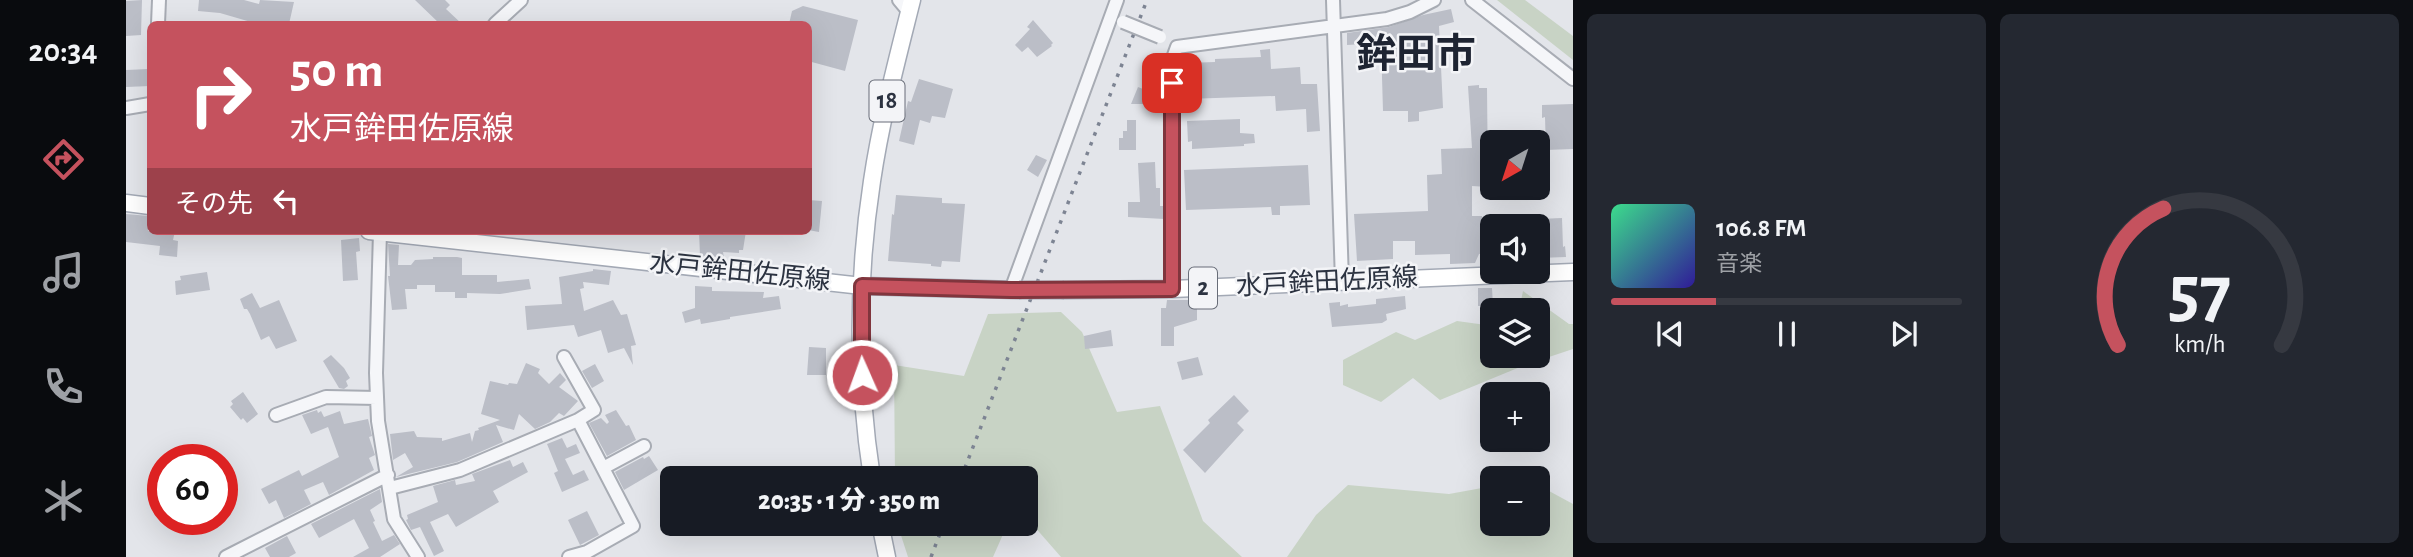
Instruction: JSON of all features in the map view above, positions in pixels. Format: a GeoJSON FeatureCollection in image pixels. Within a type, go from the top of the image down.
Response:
{"type":"FeatureCollection","features":[{"type":"Feature","properties":{"kind":"main road","name":"18"},"geometry":{"type":"LineString","coordinates":[[862,286],[872,183],[906,4]]}},
{"type":"Feature","properties":{"kind":"main road"},"geometry":{"type":"LineString","coordinates":[[126,204],[147,206]]}},
{"type":"Feature","properties":{"kind":"main road","name":"水戸鉾田佐原線"},"geometry":{"type":"LineString","coordinates":[[401,235],[862,286],[1015,290],[1172,289],[1573,272]]}},
{"type":"Feature","properties":{"kind":"main road"},"geometry":{"type":"LineString","coordinates":[[862,286],[861,344],[871,466]]}},
{"type":"Feature","properties":{"kind":"main road"},"geometry":{"type":"LineString","coordinates":[[883,536],[887,557]]}},
{"type":"Feature","properties":{"kind":"street"},"geometry":{"type":"LineString","coordinates":[[158,21],[159,0]]}},
{"type":"Feature","properties":{"kind":"street"},"geometry":{"type":"LineString","coordinates":[[498,21],[521,0]]}},
{"type":"Feature","properties":{"kind":"street"},"geometry":{"type":"LineString","coordinates":[[1015,290],[1117,0]]}},
{"type":"Feature","properties":{"kind":"street"},"geometry":{"type":"LineString","coordinates":[[1333,0],[1342,282]]}},
{"type":"Feature","properties":{"kind":"street"},"geometry":{"type":"LineString","coordinates":[[1110,18],[1160,37],[1177,47],[1387,19],[1410,12],[1434,0]]}},
{"type":"Feature","properties":{"kind":"street"},"geometry":{"type":"LineString","coordinates":[[1472,0],[1573,79]]}},
{"type":"Feature","properties":{"kind":"street"},"geometry":{"type":"LineString","coordinates":[[1172,289],[1173,58],[1177,47]]}},
{"type":"Feature","properties":{"kind":"street"},"geometry":{"type":"LineString","coordinates":[[126,107],[147,104]]}},
{"type":"Feature","properties":{"kind":"street"},"geometry":{"type":"LineString","coordinates":[[374,235],[377,398],[382,451],[394,519],[418,557]]}},
{"type":"Feature","properties":{"kind":"street"},"geometry":{"type":"LineString","coordinates":[[226,557],[389,482],[460,470],[578,421],[594,410],[564,357]]}},
{"type":"Feature","properties":{"kind":"street"},"geometry":{"type":"LineString","coordinates":[[276,415],[326,397],[377,398]]}},
{"type":"Feature","properties":{"kind":"street"},"geometry":{"type":"LineString","coordinates":[[569,557],[587,552],[633,526],[578,421]]}},
{"type":"Feature","properties":{"kind":"street"},"geometry":{"type":"LineString","coordinates":[[603,468],[644,446]]}},
{"type":"Feature","properties":{"kind":"green space"},"geometry":{"type":"Polygon","coordinates":[[[1497,0],[1525,0],[1573,36],[1573,60],[1497,0]]]}},
{"type":"Feature","properties":{"kind":"green space"},"geometry":{"type":"Polygon","coordinates":[[[1523,291],[1533,298],[1522,298],[1523,291]]]}},
{"type":"Feature","properties":{"kind":"green space"},"geometry":{"type":"Polygon","coordinates":[[[1550,310],[1573,324],[1573,349],[1550,357],[1550,310]]]}},
{"type":"Feature","properties":{"kind":"green space"},"geometry":{"type":"Polygon","coordinates":[[[1061,312],[1082,332],[1117,412],[1160,406],[1203,521],[1242,557],[1061,557],[1038,531],[1038,466],[895,466],[894,365],[964,376],[988,314],[1061,312]]]}},
{"type":"Feature","properties":{"kind":"green space"},"geometry":{"type":"Polygon","coordinates":[[[1457,321],[1480,324],[1480,368],[1518,368],[1440,400],[1413,378],[1381,402],[1343,385],[1343,360],[1396,332],[1415,340],[1457,321]]]}},
{"type":"Feature","properties":{"kind":"green space"},"geometry":{"type":"Polygon","coordinates":[[[1348,485],[1449,494],[1480,488],[1480,536],[1550,536],[1550,492],[1573,504],[1573,557],[1287,557],[1316,515],[1348,485]]]}},
{"type":"Feature","properties":{"kind":"green space"},"geometry":{"type":"Polygon","coordinates":[[[901,536],[1002,536],[993,557],[908,557],[901,536]]]}},
{"type":"Feature","properties":{"kind":"building"},"geometry":{"type":"Polygon","coordinates":[[[142,0],[141,35],[126,36],[126,1],[142,0]]]}},
{"type":"Feature","properties":{"kind":"building"},"geometry":{"type":"Polygon","coordinates":[[[199,0],[244,0],[259,4],[260,0],[294,2],[290,21],[248,21],[220,13],[198,11],[199,0]]]}},
{"type":"Feature","properties":{"kind":"building"},"geometry":{"type":"Polygon","coordinates":[[[415,0],[445,0],[450,5],[446,9],[459,21],[437,21],[415,0]]]}},
{"type":"Feature","properties":{"kind":"building"},"geometry":{"type":"Polygon","coordinates":[[[803,6],[858,20],[845,71],[812,62],[812,21],[790,21],[792,11],[803,6]]]}},
{"type":"Feature","properties":{"kind":"building"},"geometry":{"type":"Polygon","coordinates":[[[1451,9],[1454,22],[1439,26],[1443,108],[1419,112],[1419,121],[1408,122],[1408,111],[1383,111],[1381,43],[1347,45],[1347,33],[1389,27],[1451,9]]]}},
{"type":"Feature","properties":{"kind":"building"},"geometry":{"type":"Polygon","coordinates":[[[1033,20],[1053,43],[1037,57],[1028,47],[1022,52],[1015,45],[1030,29],[1027,27],[1033,20]]]}},
{"type":"Feature","properties":{"kind":"building"},"geometry":{"type":"Polygon","coordinates":[[[1270,49],[1271,69],[1300,67],[1301,84],[1317,84],[1320,131],[1307,132],[1306,109],[1276,111],[1275,96],[1187,99],[1187,95],[1182,95],[1182,74],[1186,74],[1186,63],[1261,57],[1260,50],[1270,49]]]}},
{"type":"Feature","properties":{"kind":"building"},"geometry":{"type":"Polygon","coordinates":[[[1153,53],[1164,55],[1161,104],[1131,104],[1138,87],[1143,89],[1144,76],[1150,76],[1153,53]]]}},
{"type":"Feature","properties":{"kind":"building"},"geometry":{"type":"Polygon","coordinates":[[[147,69],[147,86],[126,87],[126,70],[147,69]]]}},
{"type":"Feature","properties":{"kind":"building"},"geometry":{"type":"Polygon","coordinates":[[[919,79],[953,89],[945,118],[932,116],[930,123],[920,120],[914,145],[899,141],[908,101],[911,102],[919,79]]]}},
{"type":"Feature","properties":{"kind":"building"},"geometry":{"type":"Polygon","coordinates":[[[1479,85],[1479,88],[1487,88],[1487,130],[1480,130],[1480,186],[1472,186],[1472,216],[1480,216],[1480,254],[1475,263],[1450,264],[1450,254],[1415,255],[1415,241],[1393,241],[1393,259],[1357,261],[1354,214],[1428,211],[1427,175],[1442,174],[1441,149],[1472,148],[1468,86],[1479,85]]]}},
{"type":"Feature","properties":{"kind":"building"},"geometry":{"type":"Polygon","coordinates":[[[1573,104],[1573,149],[1550,150],[1550,130],[1545,130],[1542,105],[1573,104]]]}},
{"type":"Feature","properties":{"kind":"building"},"geometry":{"type":"Polygon","coordinates":[[[1240,119],[1240,133],[1254,134],[1255,143],[1192,149],[1192,141],[1188,142],[1187,121],[1240,119]]]}},
{"type":"Feature","properties":{"kind":"building"},"geometry":{"type":"Polygon","coordinates":[[[1127,120],[1136,120],[1136,150],[1119,150],[1119,138],[1123,138],[1123,131],[1127,131],[1127,120]]]}},
{"type":"Feature","properties":{"kind":"building"},"geometry":{"type":"Polygon","coordinates":[[[1036,155],[1047,160],[1038,177],[1027,170],[1036,155]]]}},
{"type":"Feature","properties":{"kind":"building"},"geometry":{"type":"Polygon","coordinates":[[[1155,162],[1156,188],[1160,188],[1160,206],[1164,206],[1164,219],[1128,217],[1128,202],[1140,202],[1138,163],[1155,162]]]}},
{"type":"Feature","properties":{"kind":"building"},"geometry":{"type":"Polygon","coordinates":[[[1308,165],[1310,205],[1280,206],[1280,215],[1272,215],[1271,207],[1186,210],[1184,170],[1308,165]]]}},
{"type":"Feature","properties":{"kind":"building"},"geometry":{"type":"Polygon","coordinates":[[[896,195],[942,198],[942,203],[965,204],[960,262],[942,261],[941,267],[888,261],[896,195]]]}},
{"type":"Feature","properties":{"kind":"building"},"geometry":{"type":"Polygon","coordinates":[[[812,200],[822,201],[819,232],[812,231],[812,200]]]}},
{"type":"Feature","properties":{"kind":"building"},"geometry":{"type":"Polygon","coordinates":[[[126,214],[147,216],[147,235],[174,235],[173,240],[178,241],[177,257],[159,255],[160,246],[126,242],[126,214]]]}},
{"type":"Feature","properties":{"kind":"building"},"geometry":{"type":"Polygon","coordinates":[[[1550,218],[1562,218],[1566,257],[1550,258],[1550,218]]]}},
{"type":"Feature","properties":{"kind":"building"},"geometry":{"type":"Polygon","coordinates":[[[699,235],[745,235],[743,250],[739,250],[739,253],[723,252],[724,258],[700,256],[699,235]]]}},
{"type":"Feature","properties":{"kind":"building"},"geometry":{"type":"Polygon","coordinates":[[[359,238],[360,251],[356,252],[358,280],[343,281],[341,240],[359,238]]]}},
{"type":"Feature","properties":{"kind":"building"},"geometry":{"type":"Polygon","coordinates":[[[388,244],[399,245],[398,265],[411,265],[415,260],[433,257],[457,257],[462,258],[462,275],[497,275],[497,282],[529,279],[531,289],[500,294],[467,293],[467,298],[455,298],[455,292],[435,292],[435,285],[417,285],[417,289],[405,289],[407,309],[392,310],[388,244]]]}},
{"type":"Feature","properties":{"kind":"building"},"geometry":{"type":"Polygon","coordinates":[[[593,269],[611,271],[609,285],[583,282],[584,288],[580,289],[584,311],[613,300],[621,315],[627,314],[636,345],[631,346],[633,365],[624,348],[608,353],[601,330],[578,337],[574,325],[527,330],[525,306],[562,304],[559,277],[593,269]]]}},
{"type":"Feature","properties":{"kind":"building"},"geometry":{"type":"Polygon","coordinates":[[[207,272],[210,290],[176,295],[175,281],[181,280],[180,276],[207,272]]]}},
{"type":"Feature","properties":{"kind":"building"},"geometry":{"type":"Polygon","coordinates":[[[695,286],[712,287],[712,291],[764,292],[763,298],[779,296],[781,309],[701,324],[700,319],[685,323],[682,312],[695,308],[695,286]]]}},
{"type":"Feature","properties":{"kind":"building"},"geometry":{"type":"Polygon","coordinates":[[[1478,288],[1492,288],[1493,298],[1480,298],[1478,306],[1478,288]]]}},
{"type":"Feature","properties":{"kind":"building"},"geometry":{"type":"Polygon","coordinates":[[[252,293],[260,308],[279,300],[297,341],[276,349],[269,336],[261,340],[240,299],[252,293]]]}},
{"type":"Feature","properties":{"kind":"building"},"geometry":{"type":"Polygon","coordinates":[[[1405,296],[1406,309],[1386,314],[1387,320],[1382,323],[1332,327],[1329,303],[1340,302],[1340,306],[1348,304],[1348,307],[1376,304],[1376,299],[1405,296]]]}},
{"type":"Feature","properties":{"kind":"building"},"geometry":{"type":"Polygon","coordinates":[[[1167,300],[1197,300],[1197,320],[1174,327],[1174,346],[1161,346],[1161,308],[1166,308],[1167,300]]]}},
{"type":"Feature","properties":{"kind":"building"},"geometry":{"type":"Polygon","coordinates":[[[1111,330],[1113,346],[1085,349],[1084,336],[1111,330]]]}},
{"type":"Feature","properties":{"kind":"building"},"geometry":{"type":"Polygon","coordinates":[[[809,347],[826,348],[826,375],[807,375],[809,347]]]}},
{"type":"Feature","properties":{"kind":"building"},"geometry":{"type":"Polygon","coordinates":[[[331,355],[350,378],[344,389],[339,388],[323,361],[331,355]]]}},
{"type":"Feature","properties":{"kind":"building"},"geometry":{"type":"Polygon","coordinates":[[[1198,357],[1203,375],[1182,380],[1177,362],[1198,357]]]}},
{"type":"Feature","properties":{"kind":"building"},"geometry":{"type":"Polygon","coordinates":[[[526,363],[540,369],[538,373],[549,384],[560,373],[566,380],[559,387],[578,401],[564,416],[559,413],[550,422],[535,429],[519,414],[514,430],[496,425],[503,442],[457,462],[396,477],[413,467],[405,453],[393,460],[390,434],[414,431],[417,437],[442,438],[442,441],[470,433],[472,442],[478,428],[500,420],[481,414],[490,381],[517,384],[526,363]]]}},
{"type":"Feature","properties":{"kind":"building"},"geometry":{"type":"Polygon","coordinates":[[[595,364],[604,381],[592,388],[582,371],[595,364]]]}},
{"type":"Feature","properties":{"kind":"building"},"geometry":{"type":"Polygon","coordinates":[[[243,392],[258,414],[247,423],[230,407],[233,404],[231,401],[243,392]]]}},
{"type":"Feature","properties":{"kind":"building"},"geometry":{"type":"Polygon","coordinates":[[[1234,395],[1249,411],[1237,423],[1244,430],[1205,473],[1183,450],[1234,395]]]}},
{"type":"Feature","properties":{"kind":"building"},"geometry":{"type":"Polygon","coordinates":[[[317,410],[318,413],[321,411],[324,417],[340,411],[344,424],[368,419],[372,436],[369,437],[375,455],[369,458],[374,470],[329,495],[323,482],[304,490],[311,504],[284,518],[276,500],[269,504],[261,489],[299,470],[302,476],[339,457],[328,427],[311,434],[302,415],[317,410]]]}},
{"type":"Feature","properties":{"kind":"building"},"geometry":{"type":"Polygon","coordinates":[[[616,410],[626,426],[629,425],[636,440],[607,456],[589,423],[601,418],[607,424],[609,422],[605,415],[616,410]]]}},
{"type":"Feature","properties":{"kind":"building"},"geometry":{"type":"Polygon","coordinates":[[[562,438],[567,448],[576,444],[580,453],[565,459],[573,475],[584,470],[589,480],[562,492],[554,473],[558,471],[547,444],[562,438]]]}},
{"type":"Feature","properties":{"kind":"building"},"geometry":{"type":"Polygon","coordinates":[[[649,456],[658,470],[624,490],[615,472],[649,456]]]}},
{"type":"Feature","properties":{"kind":"building"},"geometry":{"type":"Polygon","coordinates":[[[510,460],[513,467],[523,462],[528,472],[493,491],[499,502],[456,527],[448,514],[430,522],[444,551],[434,556],[420,527],[411,530],[406,520],[407,515],[438,502],[433,486],[455,480],[456,485],[475,481],[472,474],[510,460]]]}},
{"type":"Feature","properties":{"kind":"building"},"geometry":{"type":"Polygon","coordinates":[[[380,489],[382,502],[370,510],[375,521],[373,522],[382,541],[394,535],[400,544],[380,557],[353,557],[369,548],[354,519],[319,538],[311,524],[380,489]]]}},
{"type":"Feature","properties":{"kind":"building"},"geometry":{"type":"Polygon","coordinates":[[[587,511],[599,535],[580,545],[568,520],[587,511]]]}},
{"type":"Feature","properties":{"kind":"building"},"geometry":{"type":"Polygon","coordinates":[[[287,536],[296,553],[289,557],[270,557],[265,548],[287,536]]]}},
{"type":"Feature","properties":{"kind":"railway"},"geometry":{"type":"LineString","coordinates":[[966,466],[1147,0]]}},
{"type":"Feature","properties":{"kind":"railway"},"geometry":{"type":"LineString","coordinates":[[931,557],[939,536]]}},
{"type":"Feature","properties":{"kind":"district","name":"鉾田市"},"geometry":{"type":"Point","coordinates":[1416,55]}},
{"type":"Feature","properties":{"kind":"route"},"geometry":{"type":"LineString","coordinates":[[862,375],[862,286],[1011,290],[1172,289],[1172,83]]}}]}
